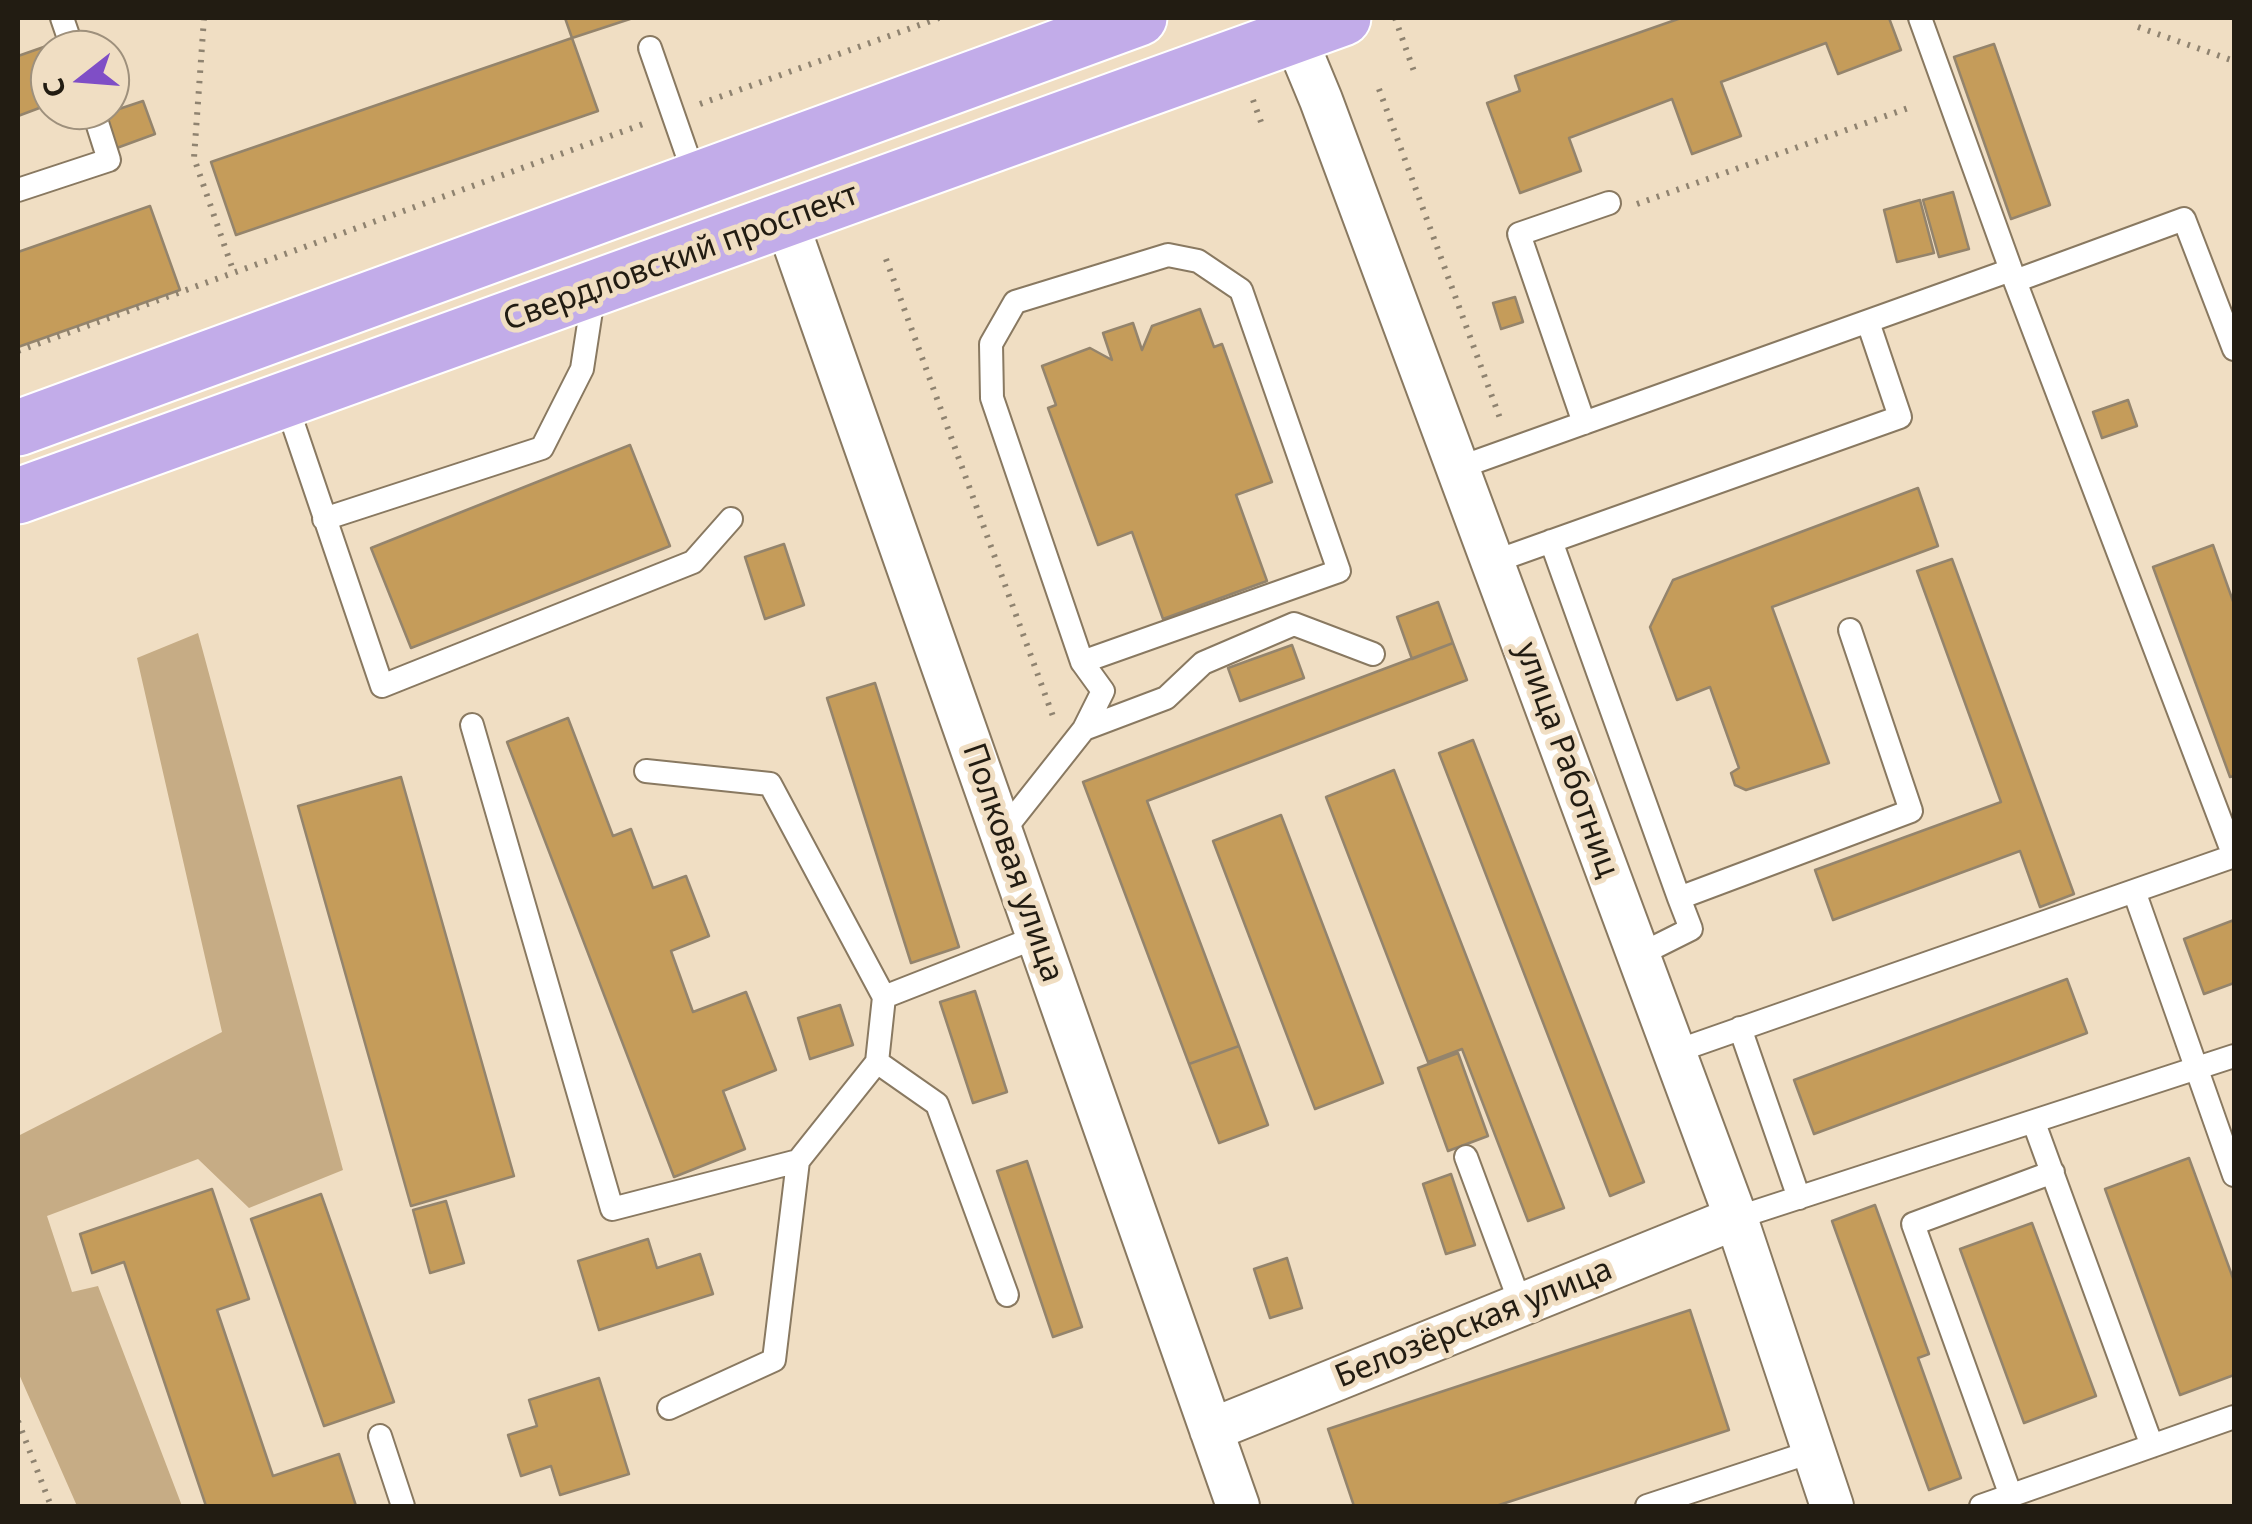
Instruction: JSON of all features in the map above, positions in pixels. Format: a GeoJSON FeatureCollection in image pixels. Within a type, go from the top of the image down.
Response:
{"type":"FeatureCollection","features":[{"type":"Feature","properties":{"kind":"main road","name":"Свердловский проспект"},"geometry":{"type":"LineString","coordinates":[[18,428],[1139,18]]}},
{"type":"Feature","properties":{"kind":"main road","name":"Свердловский проспект"},"geometry":{"type":"LineString","coordinates":[[18,496],[786,220],[1308,23]]}},
{"type":"Feature","properties":{"kind":"street","name":"улица Работниц"},"geometry":{"type":"LineString","coordinates":[[1308,23],[1328,118],[1736,1218],[1832,1506]]}},
{"type":"Feature","properties":{"kind":"street","name":"Полковая улица"},"geometry":{"type":"LineString","coordinates":[[786,220],[1238,1506]]}},
{"type":"Feature","properties":{"kind":"street","name":"Белозёрская улица"},"geometry":{"type":"LineString","coordinates":[[1211,1430],[1736,1218]]}},
{"type":"Feature","properties":{"kind":"lane"},"geometry":{"type":"LineString","coordinates":[[1674,1052],[2234,856],[2013,276],[1920,18]]}},
{"type":"Feature","properties":{"kind":"lane"},"geometry":{"type":"LineString","coordinates":[[650,48],[696,180]]}},
{"type":"Feature","properties":{"kind":"lane"},"geometry":{"type":"LineString","coordinates":[[18,190],[109,160],[99,130]]}},
{"type":"Feature","properties":{"kind":"lane"},"geometry":{"type":"LineString","coordinates":[[1584,423],[1519,234],[1609,202]]}},
{"type":"Feature","properties":{"kind":"lane"},"geometry":{"type":"LineString","coordinates":[[1458,468],[1868,322],[2184,219],[2234,349]]}},
{"type":"Feature","properties":{"kind":"lane"},"geometry":{"type":"LineString","coordinates":[[1002,834],[1084,728],[1103,691],[1082,662],[992,398],[992,344],[1015,302],[1168,255],[1198,260],[1241,290],[1339,571],[1082,662]]}},
{"type":"Feature","properties":{"kind":"lane"},"geometry":{"type":"LineString","coordinates":[[324,519],[542,448],[582,369],[595,289]]}},
{"type":"Feature","properties":{"kind":"lane"},"geometry":{"type":"LineString","coordinates":[[1493,562],[1900,417],[1868,322]]}},
{"type":"Feature","properties":{"kind":"lane"},"geometry":{"type":"LineString","coordinates":[[285,400],[382,686],[693,562],[731,519]]}},
{"type":"Feature","properties":{"kind":"lane"},"geometry":{"type":"LineString","coordinates":[[1551,542],[1691,929],[1639,956]]}},
{"type":"Feature","properties":{"kind":"lane"},"geometry":{"type":"LineString","coordinates":[[1084,728],[1166,698],[1203,663],[1294,624],[1373,654]]}},
{"type":"Feature","properties":{"kind":"lane"},"geometry":{"type":"LineString","coordinates":[[1680,898],[1911,811],[1850,630]]}},
{"type":"Feature","properties":{"kind":"lane"},"geometry":{"type":"LineString","coordinates":[[472,726],[612,1209],[798,1161]]}},
{"type":"Feature","properties":{"kind":"lane"},"geometry":{"type":"LineString","coordinates":[[646,772],[770,784],[884,997],[877,1062],[798,1161],[774,1360],[669,1408]]}},
{"type":"Feature","properties":{"kind":"lane"},"geometry":{"type":"LineString","coordinates":[[2134,891],[2234,1175]]}},
{"type":"Feature","properties":{"kind":"lane"},"geometry":{"type":"LineString","coordinates":[[884,997],[1037,936]]}},
{"type":"Feature","properties":{"kind":"lane"},"geometry":{"type":"LineString","coordinates":[[1740,1028],[1799,1198]]}},
{"type":"Feature","properties":{"kind":"lane"},"geometry":{"type":"LineString","coordinates":[[1736,1218],[2234,1056]]}},
{"type":"Feature","properties":{"kind":"lane"},"geometry":{"type":"LineString","coordinates":[[877,1062],[936,1104],[1007,1295]]}},
{"type":"Feature","properties":{"kind":"lane"},"geometry":{"type":"LineString","coordinates":[[2034,1123],[2152,1446]]}},
{"type":"Feature","properties":{"kind":"lane"},"geometry":{"type":"LineString","coordinates":[[1466,1158],[1521,1305]]}},
{"type":"Feature","properties":{"kind":"lane"},"geometry":{"type":"LineString","coordinates":[[2010,1496],[1913,1224],[2053,1172]]}},
{"type":"Feature","properties":{"kind":"lane"},"geometry":{"type":"LineString","coordinates":[[1981,1506],[2010,1496],[2039,1497],[2152,1446],[2234,1417]]}},
{"type":"Feature","properties":{"kind":"lane"},"geometry":{"type":"LineString","coordinates":[[380,1436],[403,1506]]}},
{"type":"Feature","properties":{"kind":"lane"},"geometry":{"type":"LineString","coordinates":[[1647,1506],[1814,1451]]}},
{"type":"Feature","properties":{"kind":"path"},"geometry":{"type":"LineString","coordinates":[[204,18],[194,158],[234,272]]}},
{"type":"Feature","properties":{"kind":"path"},"geometry":{"type":"LineString","coordinates":[[18,350],[939,18]]}},
{"type":"Feature","properties":{"kind":"path"},"geometry":{"type":"LineString","coordinates":[[1396,18],[1416,77]]}},
{"type":"Feature","properties":{"kind":"path"},"geometry":{"type":"LineString","coordinates":[[2138,27],[2234,62]]}},
{"type":"Feature","properties":{"kind":"path"},"geometry":{"type":"LineString","coordinates":[[1379,89],[1511,449]]}},
{"type":"Feature","properties":{"kind":"path"},"geometry":{"type":"LineString","coordinates":[[1609,202],[1630,206],[1914,106]]}},
{"type":"Feature","properties":{"kind":"path"},"geometry":{"type":"LineString","coordinates":[[886,260],[1066,753]]}},
{"type":"Feature","properties":{"kind":"path"},"geometry":{"type":"LineString","coordinates":[[18,1421],[51,1506]]}},
{"type":"Feature","properties":{"kind":"shaded area"},"geometry":{"type":"Polygon","coordinates":[[[198,633],[343,1170],[249,1208],[198,1159],[47,1216],[72,1292],[98,1286],[182,1506],[77,1506],[18,1372],[18,1136],[222,1032],[137,658],[198,633]]]}},
{"type":"Feature","properties":{"kind":"building"},"geometry":{"type":"Polygon","coordinates":[[[565,18],[633,18],[572,38],[565,18]]]}},
{"type":"Feature","properties":{"kind":"building"},"geometry":{"type":"Polygon","coordinates":[[[1681,18],[1889,18],[1901,50],[1838,74],[1826,43],[1721,82],[1741,136],[1692,154],[1672,99],[1569,138],[1581,171],[1520,193],[1487,103],[1520,91],[1515,76],[1681,18]]]}},
{"type":"Feature","properties":{"kind":"building"},"geometry":{"type":"Polygon","coordinates":[[[572,38],[598,111],[236,235],[211,162],[572,38]]]}},
{"type":"Feature","properties":{"kind":"building"},"geometry":{"type":"Polygon","coordinates":[[[1994,44],[2050,205],[2011,219],[1954,57],[1994,44]]]}},
{"type":"Feature","properties":{"kind":"building"},"geometry":{"type":"Polygon","coordinates":[[[30,52],[30,112],[18,116],[18,56],[30,52]]]}},
{"type":"Feature","properties":{"kind":"building"},"geometry":{"type":"Polygon","coordinates":[[[143,101],[155,134],[114,149],[107,130],[130,130],[130,105],[143,101]]]}},
{"type":"Feature","properties":{"kind":"building"},"geometry":{"type":"Polygon","coordinates":[[[1953,192],[1969,249],[1939,257],[1923,200],[1953,192]]]}},
{"type":"Feature","properties":{"kind":"building"},"geometry":{"type":"Polygon","coordinates":[[[1920,200],[1934,253],[1897,262],[1884,210],[1920,200]]]}},
{"type":"Feature","properties":{"kind":"building"},"geometry":{"type":"Polygon","coordinates":[[[150,206],[180,290],[18,347],[18,252],[150,206]]]}},
{"type":"Feature","properties":{"kind":"building"},"geometry":{"type":"Polygon","coordinates":[[[1515,297],[1523,322],[1501,329],[1493,303],[1515,297]]]}},
{"type":"Feature","properties":{"kind":"building"},"geometry":{"type":"Polygon","coordinates":[[[1200,309],[1214,347],[1222,344],[1272,482],[1236,495],[1267,581],[1163,619],[1132,532],[1098,545],[1048,408],[1056,405],[1042,366],[1090,348],[1112,360],[1103,333],[1133,323],[1142,350],[1152,326],[1200,309]]]}},
{"type":"Feature","properties":{"kind":"building"},"geometry":{"type":"Polygon","coordinates":[[[2128,400],[2137,426],[2102,438],[2093,412],[2128,400]]]}},
{"type":"Feature","properties":{"kind":"building"},"geometry":{"type":"Polygon","coordinates":[[[630,445],[670,546],[411,648],[371,548],[630,445]]]}},
{"type":"Feature","properties":{"kind":"building"},"geometry":{"type":"Polygon","coordinates":[[[1918,488],[1938,546],[1772,607],[1829,763],[1746,790],[1735,785],[1731,773],[1739,768],[1710,687],[1677,700],[1650,627],[1673,580],[1918,488]]]}},
{"type":"Feature","properties":{"kind":"building"},"geometry":{"type":"Polygon","coordinates":[[[784,544],[804,605],[765,619],[745,557],[784,544]]]}},
{"type":"Feature","properties":{"kind":"building"},"geometry":{"type":"Polygon","coordinates":[[[2213,545],[2234,604],[2234,776],[2230,777],[2153,567],[2213,545]]]}},
{"type":"Feature","properties":{"kind":"building"},"geometry":{"type":"Polygon","coordinates":[[[1952,559],[2074,894],[2040,907],[2020,851],[1833,920],[1815,870],[2001,802],[1917,571],[1952,559]]]}},
{"type":"Feature","properties":{"kind":"building"},"geometry":{"type":"Polygon","coordinates":[[[1438,602],[1453,643],[1412,659],[1397,617],[1438,602]]]}},
{"type":"Feature","properties":{"kind":"building"},"geometry":{"type":"Polygon","coordinates":[[[1453,643],[1467,680],[1147,801],[1239,1046],[1189,1064],[1083,782],[1453,643]]]}},
{"type":"Feature","properties":{"kind":"building"},"geometry":{"type":"Polygon","coordinates":[[[1292,645],[1304,678],[1240,701],[1228,668],[1292,645]]]}},
{"type":"Feature","properties":{"kind":"building"},"geometry":{"type":"Polygon","coordinates":[[[875,683],[959,947],[911,963],[827,698],[875,683]]]}},
{"type":"Feature","properties":{"kind":"building"},"geometry":{"type":"Polygon","coordinates":[[[568,718],[613,836],[631,829],[653,888],[686,876],[709,936],[671,951],[693,1012],[746,992],[776,1070],[723,1091],[745,1149],[674,1177],[507,742],[568,718]]]}},
{"type":"Feature","properties":{"kind":"building"},"geometry":{"type":"Polygon","coordinates":[[[1473,740],[1644,1182],[1610,1196],[1439,753],[1473,740]]]}},
{"type":"Feature","properties":{"kind":"building"},"geometry":{"type":"Polygon","coordinates":[[[1394,770],[1564,1208],[1528,1221],[1462,1049],[1428,1062],[1326,797],[1394,770]]]}},
{"type":"Feature","properties":{"kind":"building"},"geometry":{"type":"Polygon","coordinates":[[[401,777],[514,1176],[411,1206],[298,806],[401,777]]]}},
{"type":"Feature","properties":{"kind":"building"},"geometry":{"type":"Polygon","coordinates":[[[1281,815],[1383,1083],[1315,1109],[1213,841],[1281,815]]]}},
{"type":"Feature","properties":{"kind":"building"},"geometry":{"type":"Polygon","coordinates":[[[2234,920],[2234,983],[2204,994],[2184,939],[2234,920]]]}},
{"type":"Feature","properties":{"kind":"building"},"geometry":{"type":"Polygon","coordinates":[[[2067,979],[2087,1033],[1814,1134],[1794,1080],[2067,979]]]}},
{"type":"Feature","properties":{"kind":"building"},"geometry":{"type":"Polygon","coordinates":[[[975,991],[1007,1092],[973,1103],[940,1002],[975,991]]]}},
{"type":"Feature","properties":{"kind":"building"},"geometry":{"type":"Polygon","coordinates":[[[840,1005],[853,1045],[810,1059],[798,1018],[840,1005]]]}},
{"type":"Feature","properties":{"kind":"building"},"geometry":{"type":"Polygon","coordinates":[[[1239,1046],[1268,1125],[1219,1143],[1189,1064],[1239,1046]]]}},
{"type":"Feature","properties":{"kind":"building"},"geometry":{"type":"Polygon","coordinates":[[[1458,1053],[1488,1136],[1448,1151],[1418,1068],[1458,1053]]]}},
{"type":"Feature","properties":{"kind":"building"},"geometry":{"type":"Polygon","coordinates":[[[2189,1158],[2234,1281],[2234,1375],[2180,1395],[2105,1189],[2189,1158]]]}},
{"type":"Feature","properties":{"kind":"building"},"geometry":{"type":"Polygon","coordinates":[[[1027,1161],[1082,1327],[1053,1337],[997,1171],[1027,1161]]]}},
{"type":"Feature","properties":{"kind":"building"},"geometry":{"type":"Polygon","coordinates":[[[1451,1174],[1475,1245],[1446,1254],[1423,1184],[1451,1174]]]}},
{"type":"Feature","properties":{"kind":"building"},"geometry":{"type":"Polygon","coordinates":[[[212,1189],[249,1299],[217,1310],[273,1476],[339,1454],[356,1506],[206,1506],[124,1262],[92,1273],[80,1234],[212,1189]]]}},
{"type":"Feature","properties":{"kind":"building"},"geometry":{"type":"Polygon","coordinates":[[[321,1194],[394,1402],[324,1426],[251,1219],[321,1194]]]}},
{"type":"Feature","properties":{"kind":"building"},"geometry":{"type":"Polygon","coordinates":[[[446,1201],[464,1263],[430,1273],[413,1210],[446,1201]]]}},
{"type":"Feature","properties":{"kind":"building"},"geometry":{"type":"Polygon","coordinates":[[[1875,1205],[1929,1354],[1918,1358],[1961,1478],[1929,1490],[1832,1221],[1875,1205]]]}},
{"type":"Feature","properties":{"kind":"building"},"geometry":{"type":"Polygon","coordinates":[[[2032,1223],[2096,1396],[2024,1423],[1960,1249],[2032,1223]]]}},
{"type":"Feature","properties":{"kind":"building"},"geometry":{"type":"Polygon","coordinates":[[[648,1239],[657,1268],[700,1254],[713,1294],[599,1330],[578,1261],[648,1239]]]}},
{"type":"Feature","properties":{"kind":"building"},"geometry":{"type":"Polygon","coordinates":[[[1287,1258],[1302,1308],[1270,1318],[1254,1269],[1287,1258]]]}},
{"type":"Feature","properties":{"kind":"building"},"geometry":{"type":"Polygon","coordinates":[[[1690,1310],[1729,1430],[1496,1506],[1354,1506],[1328,1429],[1690,1310]]]}},
{"type":"Feature","properties":{"kind":"building"},"geometry":{"type":"Polygon","coordinates":[[[599,1378],[629,1474],[560,1495],[551,1466],[521,1476],[508,1435],[537,1426],[529,1400],[599,1378]]]}}]}
